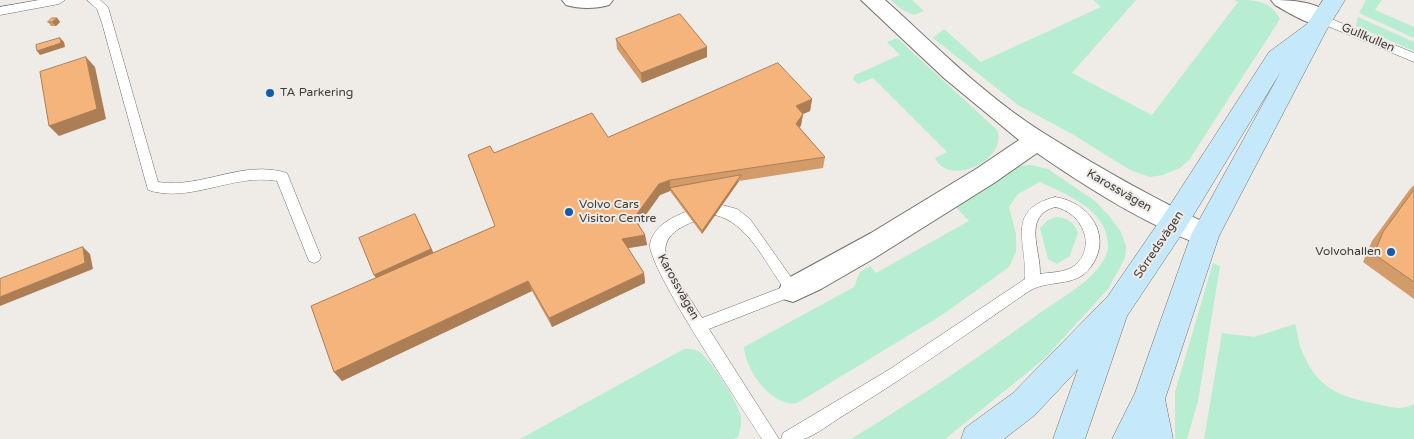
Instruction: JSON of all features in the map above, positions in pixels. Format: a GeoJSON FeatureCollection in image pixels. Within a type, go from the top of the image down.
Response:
{"type":"FeatureCollection","features":[{"type":"Feature","properties":{"kind":"street"},"geometry":{"type":"LineString","coordinates":[[573,0],[602,0]]}},
{"type":"Feature","properties":{"kind":"street","name":"Karossvägen"},"geometry":{"type":"LineString","coordinates":[[872,0],[979,96],[1037,140],[1113,190],[1205,235]]}},
{"type":"Feature","properties":{"kind":"street"},"geometry":{"type":"LineString","coordinates":[[1282,0],[1319,25]]}},
{"type":"Feature","properties":{"kind":"street","name":"Sörredsvägen"},"geometry":{"type":"LineString","coordinates":[[1128,439],[1149,399],[1205,235],[1334,0]]}},
{"type":"Feature","properties":{"kind":"street","name":"Sörredsvägen"},"geometry":{"type":"LineString","coordinates":[[977,439],[1024,404],[1118,305],[1175,221],[1277,58],[1319,25]]}},
{"type":"Feature","properties":{"kind":"street","name":"Karossvägen"},"geometry":{"type":"LineString","coordinates":[[793,290],[830,271],[957,195],[1014,158],[1037,140]]}},
{"type":"Feature","properties":{"kind":"street"},"geometry":{"type":"LineString","coordinates":[[1070,439],[1077,411],[1118,305]]}},
{"type":"Feature","properties":{"kind":"street"},"geometry":{"type":"LineString","coordinates":[[1149,399],[1157,439]]}},
{"type":"Feature","properties":{"kind":"lane"},"geometry":{"type":"LineString","coordinates":[[0,11],[59,0]]}},
{"type":"Feature","properties":{"kind":"lane"},"geometry":{"type":"LineString","coordinates":[[93,0],[102,7],[108,24],[153,186],[165,190],[188,187],[230,175],[251,173],[270,173],[282,177],[314,256]]}},
{"type":"Feature","properties":{"kind":"lane","name":"Gullkullen"},"geometry":{"type":"LineString","coordinates":[[1319,25],[1414,58]]}},
{"type":"Feature","properties":{"kind":"lane"},"geometry":{"type":"LineString","coordinates":[[789,439],[918,360],[1032,282],[1065,278],[1086,263],[1093,249],[1094,235],[1089,222],[1070,206],[1058,202],[1045,205],[1035,212],[1029,223],[1027,241],[1033,262],[1032,282]]}},
{"type":"Feature","properties":{"kind":"lane","name":"Karossvägen"},"geometry":{"type":"LineString","coordinates":[[715,209],[732,213],[745,223],[793,290],[700,326],[662,263],[657,250],[661,236],[670,226],[698,213],[715,209]]}},
{"type":"Feature","properties":{"kind":"lane"},"geometry":{"type":"LineString","coordinates":[[700,326],[771,439]]}},
{"type":"Feature","properties":{"kind":"green space"},"geometry":{"type":"Polygon","coordinates":[[[891,0],[912,0],[924,11],[914,15],[901,9],[891,0]]]}},
{"type":"Feature","properties":{"kind":"green space"},"geometry":{"type":"Polygon","coordinates":[[[1093,0],[1136,0],[1072,73],[1152,115],[1238,2],[1234,0],[1262,2],[1272,8],[1280,19],[1189,160],[1180,168],[1163,175],[1150,177],[1130,170],[1074,135],[1018,105],[933,38],[944,29],[981,62],[1101,7],[1093,0]]]}},
{"type":"Feature","properties":{"kind":"green space"},"geometry":{"type":"Polygon","coordinates":[[[1366,0],[1382,0],[1375,10],[1414,27],[1414,38],[1359,13],[1366,0]]]}},
{"type":"Feature","properties":{"kind":"green space"},"geometry":{"type":"Polygon","coordinates":[[[1358,17],[1414,42],[1414,51],[1356,26],[1358,17]]]}},
{"type":"Feature","properties":{"kind":"green space"},"geometry":{"type":"Polygon","coordinates":[[[897,38],[997,130],[998,141],[994,151],[986,160],[964,170],[952,170],[942,167],[935,158],[947,152],[873,78],[858,84],[853,79],[855,75],[900,55],[887,42],[897,38]]]}},
{"type":"Feature","properties":{"kind":"green space"},"geometry":{"type":"Polygon","coordinates":[[[1031,165],[1048,169],[1095,201],[1121,232],[1126,246],[1125,258],[1108,289],[1044,359],[945,439],[851,439],[922,394],[1080,286],[1100,265],[1108,249],[1106,232],[1101,222],[1084,205],[1040,182],[1018,194],[1009,207],[1016,234],[1016,252],[1009,267],[942,315],[797,403],[788,403],[778,399],[761,385],[749,366],[744,347],[854,287],[860,272],[870,266],[876,273],[969,221],[956,207],[1011,170],[1019,166],[1031,165]]]}},
{"type":"Feature","properties":{"kind":"green space"},"geometry":{"type":"Polygon","coordinates":[[[1057,217],[1070,221],[1078,232],[1070,256],[1057,264],[1048,259],[1040,228],[1048,220],[1057,217]]]}},
{"type":"Feature","properties":{"kind":"green space"},"geometry":{"type":"Polygon","coordinates":[[[1213,263],[1220,266],[1198,401],[1187,439],[1175,439],[1175,392],[1213,263]]]}},
{"type":"Feature","properties":{"kind":"green space"},"geometry":{"type":"Polygon","coordinates":[[[1295,324],[1301,348],[1308,364],[1322,382],[1331,389],[1351,398],[1391,407],[1401,408],[1414,404],[1414,439],[1204,439],[1222,333],[1254,337],[1295,324]]]}},
{"type":"Feature","properties":{"kind":"green space"},"geometry":{"type":"Polygon","coordinates":[[[684,349],[700,352],[713,366],[725,384],[741,417],[738,437],[734,439],[520,439],[684,349]]]}},
{"type":"Feature","properties":{"kind":"building"},"geometry":{"type":"Polygon","coordinates":[[[680,14],[707,47],[641,73],[616,39],[680,14]]]}},
{"type":"Feature","properties":{"kind":"building"},"geometry":{"type":"Polygon","coordinates":[[[52,18],[57,18],[52,22],[48,22],[52,18]]]}},
{"type":"Feature","properties":{"kind":"building"},"geometry":{"type":"Polygon","coordinates":[[[60,38],[61,43],[37,51],[36,45],[60,38]]]}},
{"type":"Feature","properties":{"kind":"building"},"geometry":{"type":"Polygon","coordinates":[[[86,57],[97,109],[49,126],[40,72],[86,57]]]}},
{"type":"Feature","properties":{"kind":"building","name":"Volvo Cars Visitor Centre"},"geometry":{"type":"Polygon","coordinates":[[[778,63],[812,99],[796,106],[803,114],[796,124],[825,157],[670,180],[659,184],[634,218],[645,235],[622,239],[644,273],[549,318],[528,281],[334,372],[311,306],[495,226],[468,155],[490,146],[494,153],[592,113],[608,137],[778,63]]]}},
{"type":"Feature","properties":{"kind":"building"},"geometry":{"type":"Polygon","coordinates":[[[741,175],[702,231],[670,188],[741,175]]]}},
{"type":"Feature","properties":{"kind":"building","name":"Volvohallen"},"geometry":{"type":"Polygon","coordinates":[[[1414,190],[1414,282],[1374,254],[1383,232],[1414,190]]]}},
{"type":"Feature","properties":{"kind":"building"},"geometry":{"type":"Polygon","coordinates":[[[415,214],[431,249],[374,275],[359,238],[415,214]]]}},
{"type":"Feature","properties":{"kind":"building"},"geometry":{"type":"Polygon","coordinates":[[[83,247],[85,263],[0,297],[0,279],[83,247]]]}},
{"type":"Feature","properties":{"kind":"place","name":"TA Parkering"},"geometry":{"type":"Point","coordinates":[270,93]}},
{"type":"Feature","properties":{"kind":"place","name":"Volvo Cars Visitor Centre"},"geometry":{"type":"Point","coordinates":[569,212]}},
{"type":"Feature","properties":{"kind":"place","name":"Volvohallen"},"geometry":{"type":"Point","coordinates":[1391,252]}}]}
